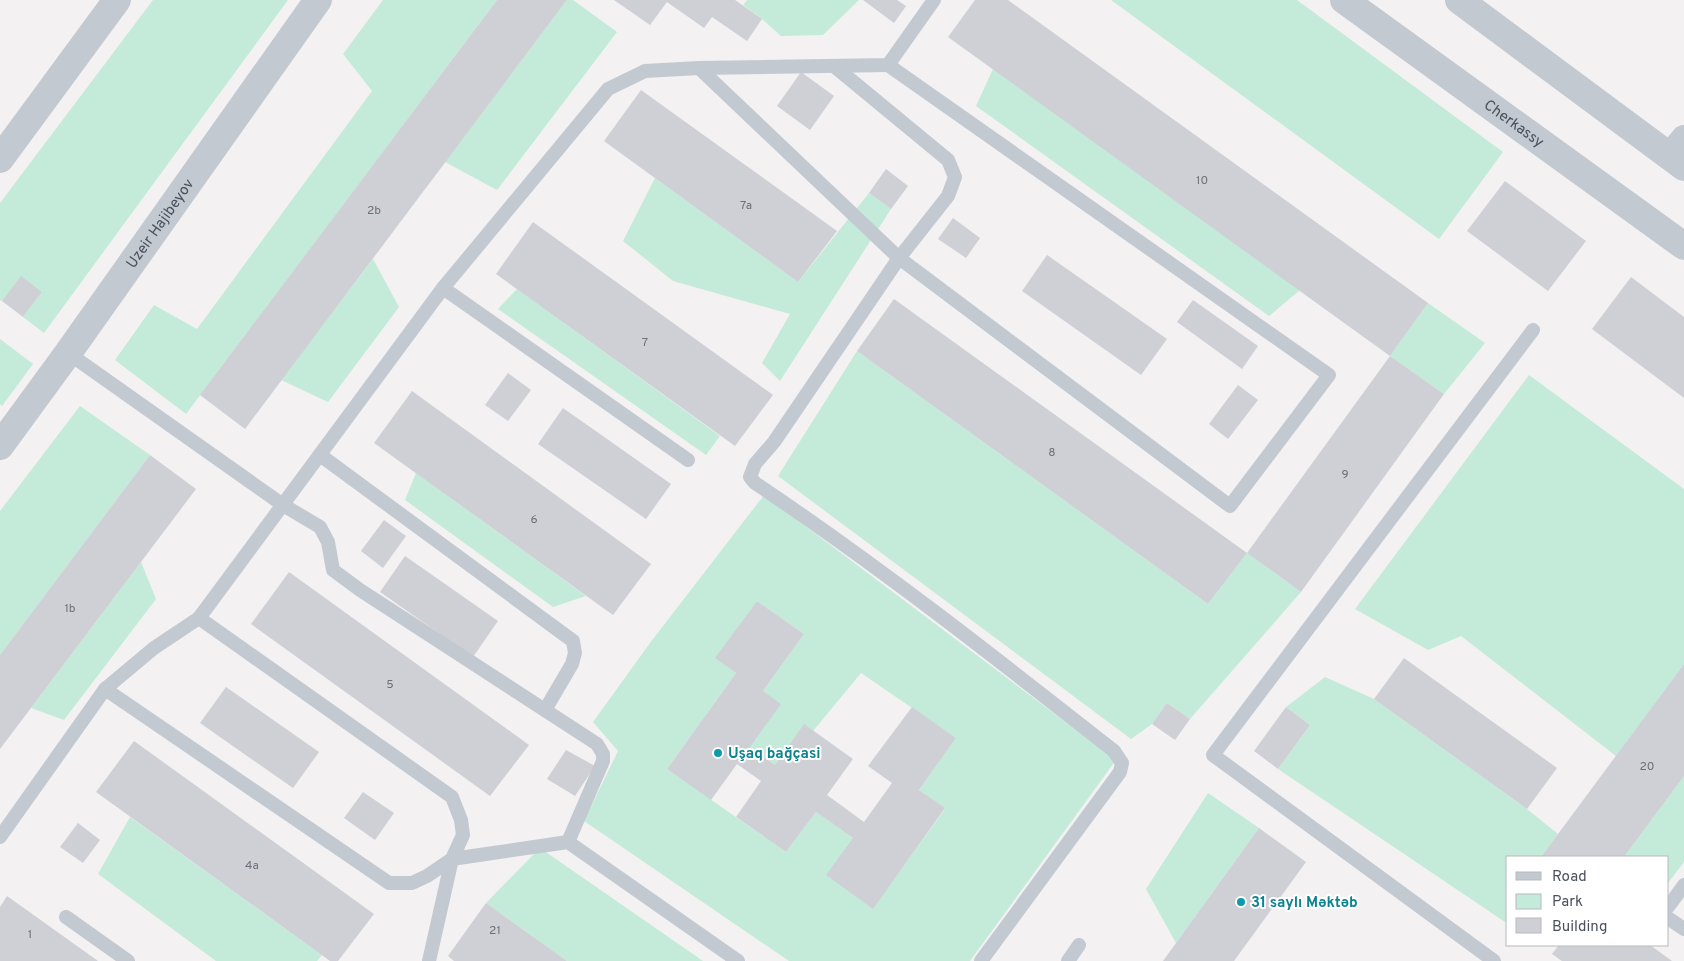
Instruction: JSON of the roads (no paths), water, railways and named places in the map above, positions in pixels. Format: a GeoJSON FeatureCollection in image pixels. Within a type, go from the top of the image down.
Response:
{"type":"FeatureCollection","features":[{"type":"Feature","properties":{"kind":"street"},"geometry":{"type":"LineString","coordinates":[[0,159],[117,0]]}},
{"type":"Feature","properties":{"kind":"street","name":"Uzeir Hajibeyov"},"geometry":{"type":"LineString","coordinates":[[0,446],[318,0]]}},
{"type":"Feature","properties":{"kind":"street","name":"Cherkassy"},"geometry":{"type":"LineString","coordinates":[[1344,0],[1684,246]]}},
{"type":"Feature","properties":{"kind":"street"},"geometry":{"type":"LineString","coordinates":[[1459,0],[1679,154]]}},
{"type":"Feature","properties":{"kind":"lane"},"geometry":{"type":"LineString","coordinates":[[888,65],[934,0]]}},
{"type":"Feature","properties":{"kind":"lane"},"geometry":{"type":"LineString","coordinates":[[0,837],[106,689],[154,648],[199,618],[443,288],[608,89],[645,71],[699,68],[888,65],[1329,375],[1230,506],[900,258],[699,68]]}},
{"type":"Feature","properties":{"kind":"lane"},"geometry":{"type":"LineString","coordinates":[[834,66],[948,160],[955,177],[948,196],[900,258],[774,442],[754,464],[750,477],[964,634],[1114,751],[1122,763],[1120,772],[982,961]]}},
{"type":"Feature","properties":{"kind":"lane"},"geometry":{"type":"LineString","coordinates":[[443,288],[688,460]]}},
{"type":"Feature","properties":{"kind":"lane"},"geometry":{"type":"LineString","coordinates":[[1494,961],[1213,755],[1533,330]]}},
{"type":"Feature","properties":{"kind":"lane"},"geometry":{"type":"LineString","coordinates":[[68,353],[283,505],[320,527],[328,542],[333,570],[360,590],[597,744],[603,754],[603,761],[568,842]]}},
{"type":"Feature","properties":{"kind":"lane"},"geometry":{"type":"LineString","coordinates":[[320,455],[573,641],[575,653],[572,664],[545,710]]}},
{"type":"Feature","properties":{"kind":"lane"},"geometry":{"type":"LineString","coordinates":[[199,618],[452,797],[461,820],[463,835],[452,859],[429,961]]}},
{"type":"Feature","properties":{"kind":"lane"},"geometry":{"type":"LineString","coordinates":[[106,689],[389,883],[412,883],[427,876],[452,859],[568,842],[738,961]]}},
{"type":"Feature","properties":{"kind":"lane"},"geometry":{"type":"LineString","coordinates":[[1669,906],[1684,886]]}},
{"type":"Feature","properties":{"kind":"lane"},"geometry":{"type":"LineString","coordinates":[[66,917],[128,961]]}},
{"type":"Feature","properties":{"kind":"lane"},"geometry":{"type":"LineString","coordinates":[[1669,919],[1684,929]]}},
{"type":"Feature","properties":{"kind":"lane"},"geometry":{"type":"LineString","coordinates":[[1068,961],[1079,945]]}},
{"type":"Feature","properties":{"kind":"place","name":"Uşaq bağçasi"},"geometry":{"type":"Point","coordinates":[718,753]}},
{"type":"Feature","properties":{"kind":"place","name":"31 saylı Məktəb"},"geometry":{"type":"Point","coordinates":[1241,902]}}]}
